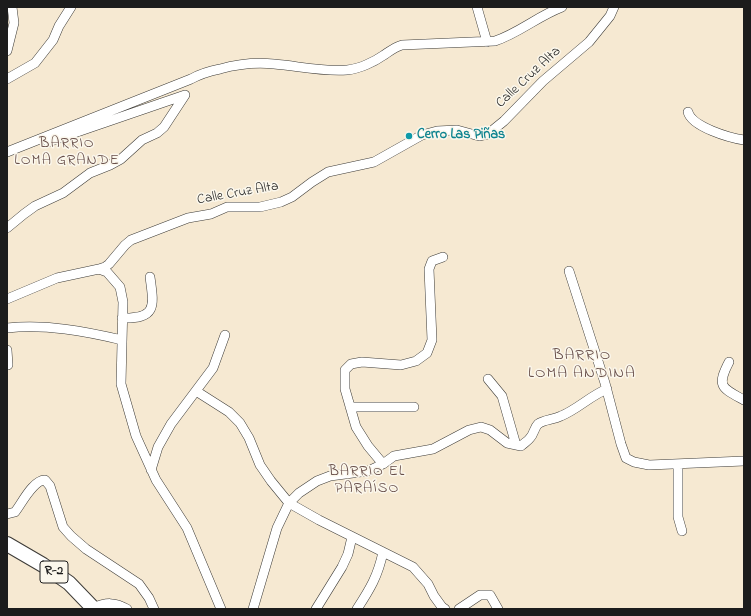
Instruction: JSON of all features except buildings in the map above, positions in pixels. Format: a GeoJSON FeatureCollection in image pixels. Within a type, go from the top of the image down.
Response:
{"type":"FeatureCollection","features":[{"type":"Feature","properties":{"kind":"main road","name":"R-2"},"geometry":{"type":"LineString","coordinates":[[7,544],[43,565],[69,583],[93,608]]}},
{"type":"Feature","properties":{"kind":"street"},"geometry":{"type":"LineString","coordinates":[[7,51],[14,23],[12,7]]}},
{"type":"Feature","properties":{"kind":"street"},"geometry":{"type":"LineString","coordinates":[[7,79],[35,63],[53,40],[59,26],[71,7]]}},
{"type":"Feature","properties":{"kind":"street"},"geometry":{"type":"LineString","coordinates":[[477,7],[487,42]]}},
{"type":"Feature","properties":{"kind":"street"},"geometry":{"type":"LineString","coordinates":[[7,152],[184,82],[197,75],[237,64],[274,64],[315,69],[347,70],[367,64],[397,46],[487,42],[503,38],[562,7]]}},
{"type":"Feature","properties":{"kind":"street","name":"Calle Cruz Alta"},"geometry":{"type":"LineString","coordinates":[[7,299],[57,278],[99,269],[109,264],[124,245],[131,240],[188,218],[211,214],[227,207],[260,207],[281,202],[292,197],[328,172],[374,162],[422,135],[447,130],[457,130],[479,136],[488,134],[504,121],[543,81],[589,42],[610,16],[614,7]]}},
{"type":"Feature","properties":{"kind":"street"},"geometry":{"type":"LineString","coordinates":[[7,156],[185,95],[164,127],[157,133],[142,140],[121,159],[90,173],[63,193],[35,206],[7,228]]}},
{"type":"Feature","properties":{"kind":"street"},"geometry":{"type":"LineString","coordinates":[[688,112],[689,116],[714,132],[724,136],[744,140]]}},
{"type":"Feature","properties":{"kind":"street"},"geometry":{"type":"LineString","coordinates":[[383,464],[368,446],[356,427],[345,389],[345,370],[351,364],[362,362],[401,365],[416,362],[428,353],[432,340],[429,269],[432,261],[443,258]]}},
{"type":"Feature","properties":{"kind":"street"},"geometry":{"type":"LineString","coordinates":[[99,269],[107,272],[120,287],[123,302],[121,384],[136,436],[156,480],[187,528],[221,609]]}},
{"type":"Feature","properties":{"kind":"street"},"geometry":{"type":"LineString","coordinates":[[569,271],[607,389],[626,458],[634,462],[649,465],[744,461]]}},
{"type":"Feature","properties":{"kind":"street"},"geometry":{"type":"LineString","coordinates":[[122,318],[137,319],[147,315],[151,308],[153,299],[150,277]]}},
{"type":"Feature","properties":{"kind":"street"},"geometry":{"type":"LineString","coordinates":[[7,328],[24,326],[66,328],[122,340]]}},
{"type":"Feature","properties":{"kind":"street"},"geometry":{"type":"LineString","coordinates":[[151,470],[158,447],[171,424],[213,368],[225,335]]}},
{"type":"Feature","properties":{"kind":"street"},"geometry":{"type":"LineString","coordinates":[[7,350],[8,365]]}},
{"type":"Feature","properties":{"kind":"street"},"geometry":{"type":"LineString","coordinates":[[729,362],[722,376],[722,385],[726,390],[744,400]]}},
{"type":"Feature","properties":{"kind":"street"},"geometry":{"type":"LineString","coordinates":[[488,379],[502,396],[516,445]]}},
{"type":"Feature","properties":{"kind":"street"},"geometry":{"type":"LineString","coordinates":[[253,609],[277,528],[289,503],[299,493],[317,481],[330,476],[368,471],[383,464],[394,456],[433,449],[469,430],[481,427],[490,430],[507,443],[521,446],[531,437],[537,426],[545,420],[554,419],[578,408],[598,393],[607,389]]}},
{"type":"Feature","properties":{"kind":"street"},"geometry":{"type":"LineString","coordinates":[[196,391],[229,412],[240,423],[249,438],[260,465],[289,503],[319,520],[413,567],[428,584],[442,607],[445,609]]}},
{"type":"Feature","properties":{"kind":"street"},"geometry":{"type":"LineString","coordinates":[[350,407],[414,407]]}},
{"type":"Feature","properties":{"kind":"street"},"geometry":{"type":"LineString","coordinates":[[678,464],[678,517],[682,531]]}},
{"type":"Feature","properties":{"kind":"street"},"geometry":{"type":"LineString","coordinates":[[7,514],[15,512],[35,485],[41,480],[45,480],[50,486],[63,527],[86,549],[139,584],[150,598],[154,609]]}},
{"type":"Feature","properties":{"kind":"street"},"geometry":{"type":"LineString","coordinates":[[316,609],[342,567],[348,554],[352,537]]}},
{"type":"Feature","properties":{"kind":"street"},"geometry":{"type":"LineString","coordinates":[[357,609],[375,579],[383,552]]}},
{"type":"Feature","properties":{"kind":"street"},"geometry":{"type":"LineString","coordinates":[[459,609],[480,595],[490,595],[498,609]]}},
{"type":"Feature","properties":{"kind":"street"},"geometry":{"type":"LineString","coordinates":[[93,608],[102,603],[109,603],[120,605],[127,609]]}},
{"type":"Feature","properties":{"kind":"place","name":"Cerro Las Piñas"},"geometry":{"type":"Point","coordinates":[409,136]}},
{"type":"Feature","properties":{"kind":"district","name":"BARRIO LOMA GRANDE"},"geometry":{"type":"Point","coordinates":[67,154]}},
{"type":"Feature","properties":{"kind":"district","name":"BARRIO LOMA ANDINA"},"geometry":{"type":"Point","coordinates":[582,365]}},
{"type":"Feature","properties":{"kind":"district","name":"BARRIO EL PARAÍSO"},"geometry":{"type":"Point","coordinates":[367,482]}}]}
